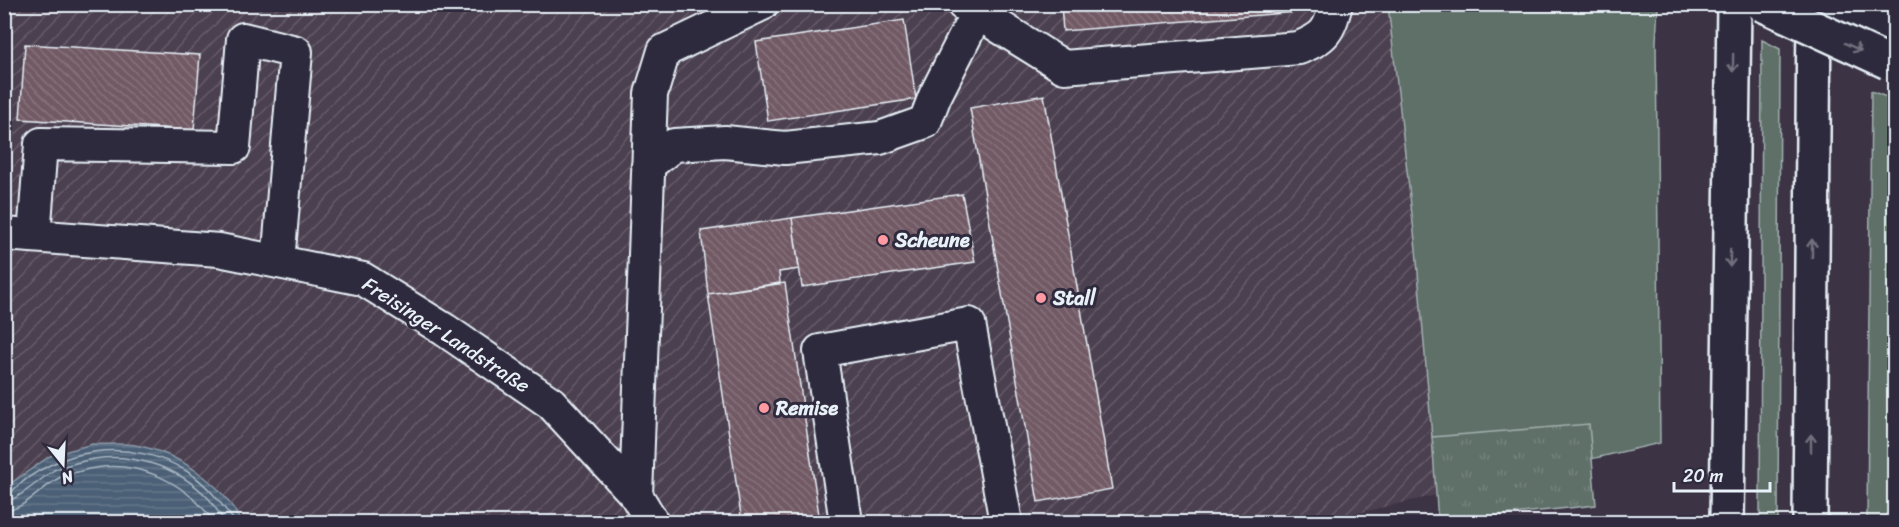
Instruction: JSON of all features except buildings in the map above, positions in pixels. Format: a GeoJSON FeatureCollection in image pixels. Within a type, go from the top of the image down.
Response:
{"type":"FeatureCollection","features":[{"type":"Feature","properties":{"kind":"highway"},"geometry":{"type":"LineString","coordinates":[[1727,522],[1734,4]]}},
{"type":"Feature","properties":{"kind":"highway"},"geometry":{"type":"LineString","coordinates":[[1762,4],[1891,64]]}},
{"type":"Feature","properties":{"kind":"highway"},"geometry":{"type":"LineString","coordinates":[[1810,522],[1814,4]]}},
{"type":"Feature","properties":{"kind":"highway"},"geometry":{"type":"LineString","coordinates":[[1841,4],[1894,30]]}},
{"type":"Feature","properties":{"kind":"lane"},"geometry":{"type":"LineString","coordinates":[[636,495],[651,94],[664,51],[762,4]]}},
{"type":"Feature","properties":{"kind":"lane"},"geometry":{"type":"LineString","coordinates":[[648,165],[674,145],[725,142],[785,148],[880,138],[925,122],[970,9],[1064,67],[1299,48],[1317,40],[1331,25],[1336,4]]}},
{"type":"Feature","properties":{"kind":"lane"},"geometry":{"type":"LineString","coordinates":[[20,235],[41,144],[234,147],[243,39],[296,52],[278,262]]}},
{"type":"Feature","properties":{"kind":"lane","name":"Freisinger Landstraße"},"geometry":{"type":"LineString","coordinates":[[20,235],[219,250],[363,279],[445,330],[551,403],[636,495],[652,522]]}},
{"type":"Feature","properties":{"kind":"lane"},"geometry":{"type":"LineString","coordinates":[[846,522],[820,351],[969,324],[1006,522]]}},
{"type":"Feature","properties":{"kind":"shaded area"},"geometry":{"type":"Polygon","coordinates":[[[17,5],[1388,5],[1403,126],[1441,494],[1318,522],[5,522],[4,24],[17,5]]]}},
{"type":"Feature","properties":{"kind":"green space"},"geometry":{"type":"Polygon","coordinates":[[[1388,5],[1658,5],[1656,42],[1660,443],[1441,494],[1435,437],[1432,437],[1416,249],[1388,5]]]}},
{"type":"Feature","properties":{"kind":"green space"},"geometry":{"type":"Polygon","coordinates":[[[1762,40],[1780,49],[1778,522],[1760,522],[1762,40]]]}},
{"type":"Feature","properties":{"kind":"green space"},"geometry":{"type":"Polygon","coordinates":[[[1871,91],[1894,100],[1894,500],[1883,522],[1867,522],[1871,91]]]}},
{"type":"Feature","properties":{"kind":"green space"},"geometry":{"type":"Polygon","coordinates":[[[1589,424],[1596,505],[1438,522],[1432,437],[1589,424]]]}},
{"type":"Feature","properties":{"kind":"water"},"geometry":{"type":"Polygon","coordinates":[[[92,444],[135,445],[182,462],[210,482],[222,494],[241,522],[5,522],[5,491],[10,484],[50,456],[92,444]]]}},
{"type":"Feature","properties":{"kind":"place","name":"Scheune"},"geometry":{"type":"Point","coordinates":[883,240]}},
{"type":"Feature","properties":{"kind":"place","name":"Stall"},"geometry":{"type":"Point","coordinates":[1041,298]}},
{"type":"Feature","properties":{"kind":"place","name":"Remise"},"geometry":{"type":"Point","coordinates":[764,408]}}]}
